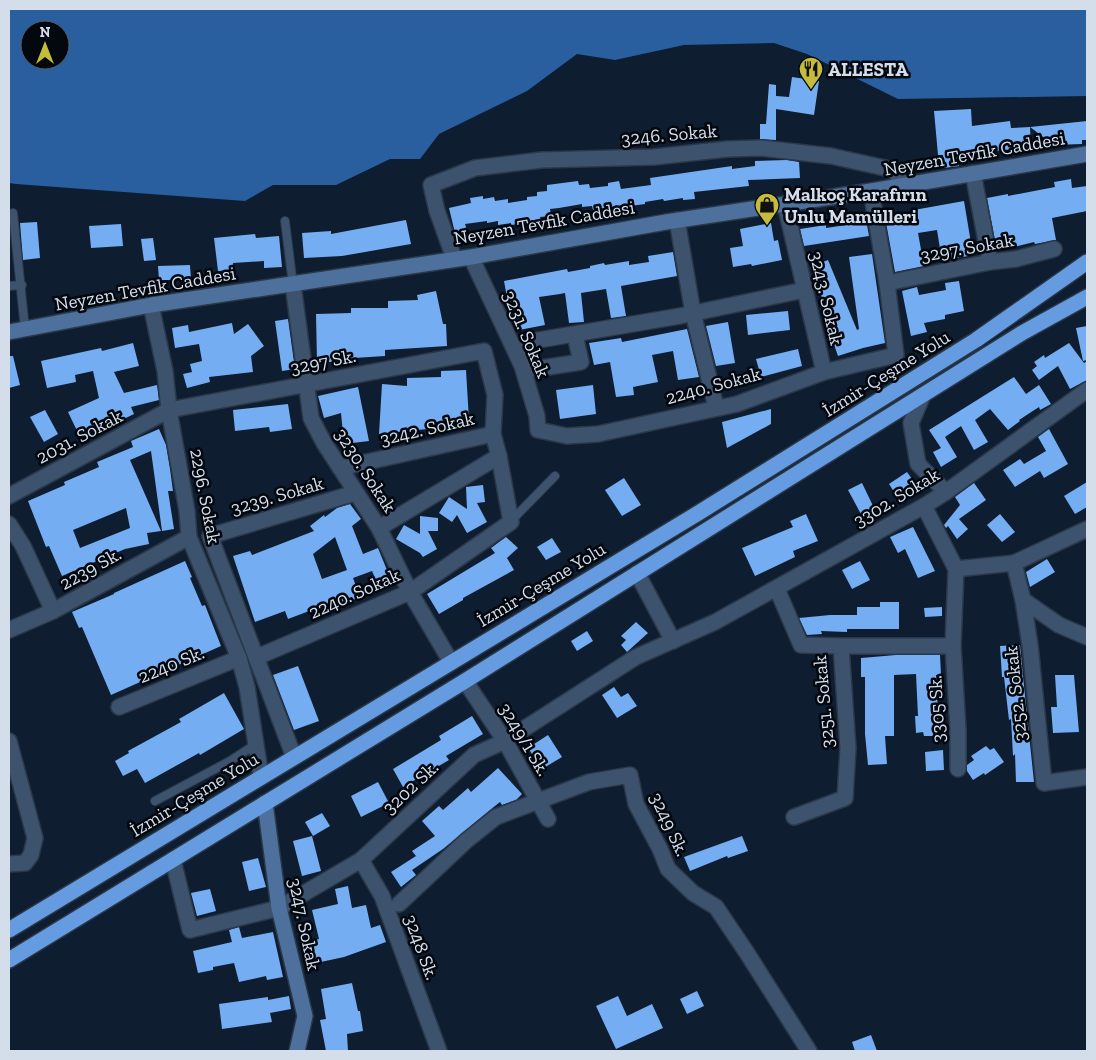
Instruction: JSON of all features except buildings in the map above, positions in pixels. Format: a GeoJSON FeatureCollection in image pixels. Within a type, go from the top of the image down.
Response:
{"type":"FeatureCollection","features":[{"type":"Feature","properties":{"kind":"highway","name":"İzmir-Çeşme Yolu"},"geometry":{"type":"LineString","coordinates":[[9,930],[700,512],[976,340],[1087,262]]}},
{"type":"Feature","properties":{"kind":"highway","name":"İzmir-Çeşme Yolu"},"geometry":{"type":"LineString","coordinates":[[9,960],[465,681],[1022,332],[1087,297]]}},
{"type":"Feature","properties":{"kind":"street","name":"3246. Sokak"},"geometry":{"type":"LineString","coordinates":[[454,258],[437,211],[431,185],[475,168],[542,160],[654,157],[728,149],[761,148],[831,156],[894,170],[904,185]]}},
{"type":"Feature","properties":{"kind":"street","name":"Neyzen Tevfik Caddesi"},"geometry":{"type":"LineString","coordinates":[[9,332],[151,305],[293,285],[454,258],[471,257],[677,220],[871,191],[1087,154]]}},
{"type":"Feature","properties":{"kind":"street"},"geometry":{"type":"LineString","coordinates":[[973,173],[990,262]]}},
{"type":"Feature","properties":{"kind":"street"},"geometry":{"type":"LineString","coordinates":[[871,191],[887,283]]}},
{"type":"Feature","properties":{"kind":"street","name":"3243. Sokak"},"geometry":{"type":"LineString","coordinates":[[785,204],[824,372]]}},
{"type":"Feature","properties":{"kind":"street"},"geometry":{"type":"LineString","coordinates":[[677,220],[693,313],[716,407]]}},
{"type":"Feature","properties":{"kind":"street","name":"3297. Sokak"},"geometry":{"type":"LineString","coordinates":[[887,283],[990,262],[1016,260],[1054,249]]}},
{"type":"Feature","properties":{"kind":"street","name":"3231. Sokak"},"geometry":{"type":"LineString","coordinates":[[471,257],[522,366],[538,430]]}},
{"type":"Feature","properties":{"kind":"street","name":"2240. Sokak"},"geometry":{"type":"LineString","coordinates":[[538,430],[567,436],[598,434],[737,404],[824,372],[896,355],[887,283]]}},
{"type":"Feature","properties":{"kind":"street","name":"3230. Sokak"},"geometry":{"type":"LineString","coordinates":[[293,285],[311,418],[324,444],[379,528],[410,592],[451,662]]}},
{"type":"Feature","properties":{"kind":"street"},"geometry":{"type":"LineString","coordinates":[[575,334],[693,313],[804,290]]}},
{"type":"Feature","properties":{"kind":"street","name":"2296. Sokak"},"geometry":{"type":"LineString","coordinates":[[151,305],[165,371],[169,410],[188,511],[189,537],[239,658],[247,687],[261,777]]}},
{"type":"Feature","properties":{"kind":"street","name":"3297 Sk."},"geometry":{"type":"LineString","coordinates":[[169,410],[484,351],[494,395],[493,434]]}},
{"type":"Feature","properties":{"kind":"street","name":"3302. Sokak"},"geometry":{"type":"LineString","coordinates":[[715,622],[924,506],[1087,390]]}},
{"type":"Feature","properties":{"kind":"street"},"geometry":{"type":"LineString","coordinates":[[923,395],[911,423],[918,464],[946,492]]}},
{"type":"Feature","properties":{"kind":"street","name":"2031. Sokak"},"geometry":{"type":"LineString","coordinates":[[9,496],[169,410]]}},
{"type":"Feature","properties":{"kind":"street"},"geometry":{"type":"LineString","coordinates":[[493,434],[511,522]]}},
{"type":"Feature","properties":{"kind":"street","name":"3242. Sokak"},"geometry":{"type":"LineString","coordinates":[[340,468],[493,434]]}},
{"type":"Feature","properties":{"kind":"street"},"geometry":{"type":"LineString","coordinates":[[379,528],[499,456]]}},
{"type":"Feature","properties":{"kind":"street","name":"3239. Sokak"},"geometry":{"type":"LineString","coordinates":[[257,657],[210,536],[355,493]]}},
{"type":"Feature","properties":{"kind":"street"},"geometry":{"type":"LineString","coordinates":[[924,506],[956,569],[1014,563],[1087,529]]}},
{"type":"Feature","properties":{"kind":"street","name":"2240. Sokak"},"geometry":{"type":"LineString","coordinates":[[257,657],[410,592],[511,522]]}},
{"type":"Feature","properties":{"kind":"street"},"geometry":{"type":"LineString","coordinates":[[9,524],[23,546],[52,611]]}},
{"type":"Feature","properties":{"kind":"street","name":"2239 Sk."},"geometry":{"type":"LineString","coordinates":[[9,630],[52,611],[189,537]]}},
{"type":"Feature","properties":{"kind":"street","name":"3252. Sokak"},"geometry":{"type":"LineString","coordinates":[[1014,563],[1023,600],[1030,645],[1044,784],[1087,777]]}},
{"type":"Feature","properties":{"kind":"street","name":"3305 Sk."},"geometry":{"type":"LineString","coordinates":[[956,569],[953,646],[958,729],[958,769]]}},
{"type":"Feature","properties":{"kind":"street"},"geometry":{"type":"LineString","coordinates":[[637,574],[673,641]]}},
{"type":"Feature","properties":{"kind":"street","name":"3251. Sokak"},"geometry":{"type":"LineString","coordinates":[[777,588],[801,645],[840,646],[848,748],[845,798],[794,817]]}},
{"type":"Feature","properties":{"kind":"street"},"geometry":{"type":"LineString","coordinates":[[1023,600],[1059,625],[1087,637]]}},
{"type":"Feature","properties":{"kind":"street","name":"3202 Sk."},"geometry":{"type":"LineString","coordinates":[[173,860],[190,930],[278,908],[361,860],[474,755],[505,742],[636,658],[715,622]]}},
{"type":"Feature","properties":{"kind":"street"},"geometry":{"type":"LineString","coordinates":[[840,646],[953,646]]}},
{"type":"Feature","properties":{"kind":"street"},"geometry":{"type":"LineString","coordinates":[[257,657],[294,757]]}},
{"type":"Feature","properties":{"kind":"street","name":"2240 Sk."},"geometry":{"type":"LineString","coordinates":[[119,707],[239,658]]}},
{"type":"Feature","properties":{"kind":"street","name":"3249/1 Sk."},"geometry":{"type":"LineString","coordinates":[[465,681],[505,742],[548,819]]}},
{"type":"Feature","properties":{"kind":"street"},"geometry":{"type":"LineString","coordinates":[[9,741],[12,763],[35,838],[31,855],[25,863],[9,864]]}},
{"type":"Feature","properties":{"kind":"street","name":"3249 Sk."},"geometry":{"type":"LineString","coordinates":[[399,904],[466,841],[496,817],[589,782],[630,775],[636,804],[660,849],[668,869],[693,893],[716,907],[809,1051]]}},
{"type":"Feature","properties":{"kind":"street","name":"3247. Sokak"},"geometry":{"type":"LineString","coordinates":[[265,803],[278,908],[305,1016],[297,1051]]}},
{"type":"Feature","properties":{"kind":"street","name":"3248 Sk."},"geometry":{"type":"LineString","coordinates":[[361,860],[382,896],[438,1051]]}},
{"type":"Feature","properties":{"kind":"lane"},"geometry":{"type":"LineString","coordinates":[[13,213],[25,329]]}},
{"type":"Feature","properties":{"kind":"lane"},"geometry":{"type":"LineString","coordinates":[[285,221],[293,285]]}},
{"type":"Feature","properties":{"kind":"lane"},"geometry":{"type":"LineString","coordinates":[[9,286],[22,286]]}},
{"type":"Feature","properties":{"kind":"lane"},"geometry":{"type":"LineString","coordinates":[[511,522],[555,476]]}},
{"type":"Feature","properties":{"kind":"lane"},"geometry":{"type":"LineString","coordinates":[[155,801],[256,744]]}},
{"type":"Feature","properties":{"kind":"water"},"geometry":{"type":"Polygon","coordinates":[[[9,9],[1087,9],[1087,96],[898,99],[807,54],[774,43],[684,45],[615,60],[577,54],[527,91],[439,134],[420,159],[390,159],[336,185],[273,185],[245,201],[9,183],[9,9]]]}},
{"type":"Feature","properties":{"kind":"place","name":"ALLESTA"},"geometry":{"type":"Point","coordinates":[811,90]}},
{"type":"Feature","properties":{"kind":"place","name":"Malkoç Karafırın Unlu Mamülleri"},"geometry":{"type":"Point","coordinates":[767,226]}}]}
